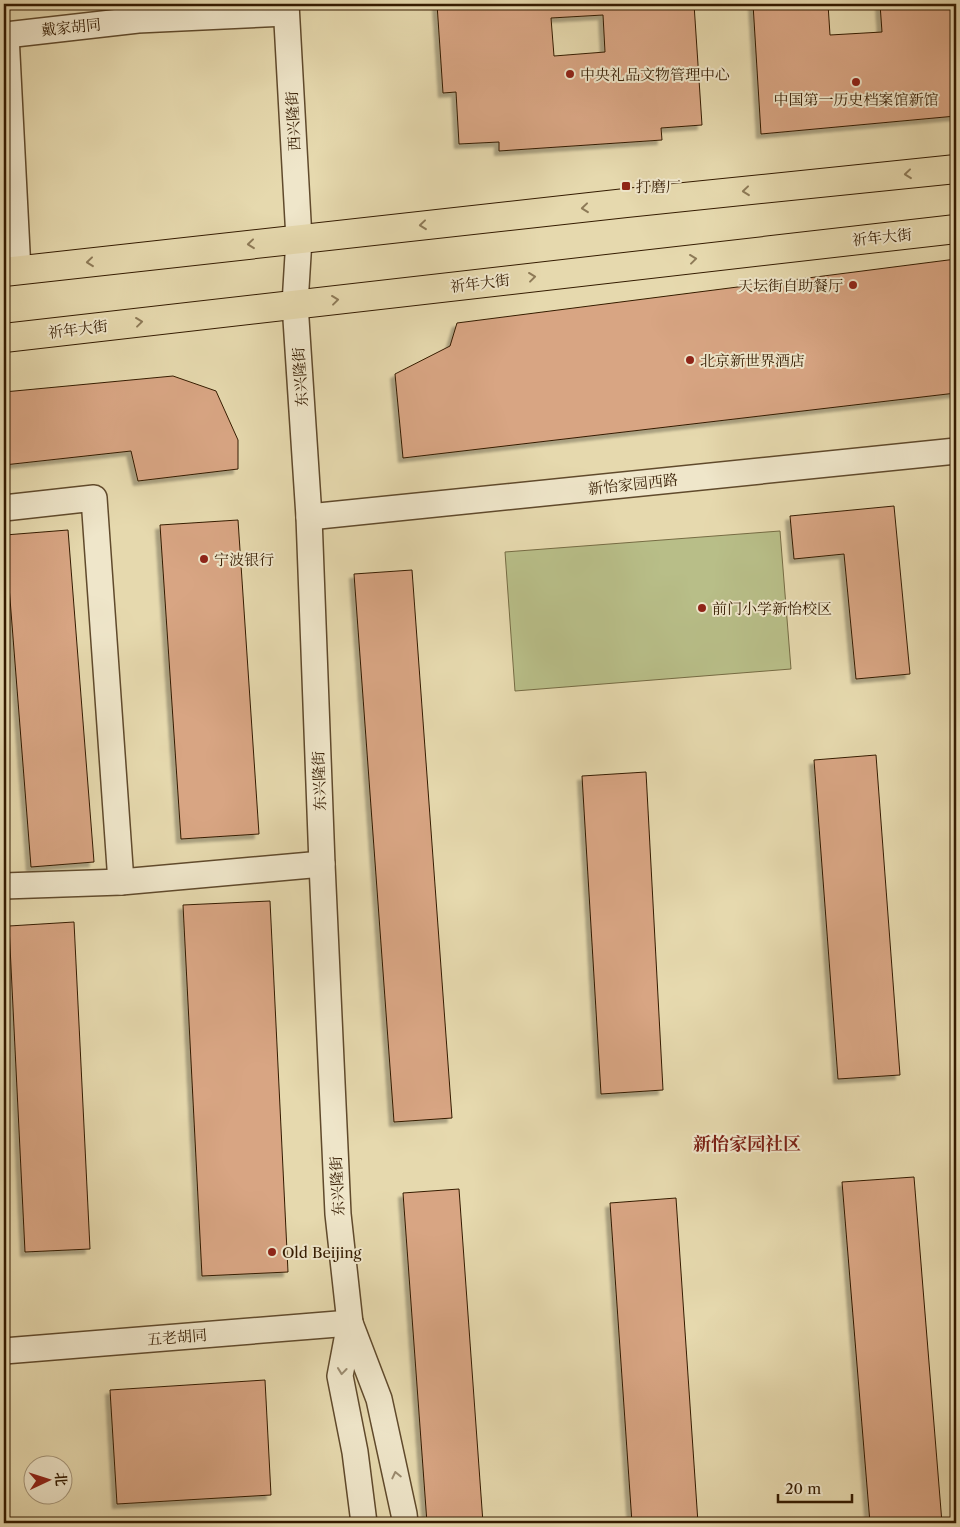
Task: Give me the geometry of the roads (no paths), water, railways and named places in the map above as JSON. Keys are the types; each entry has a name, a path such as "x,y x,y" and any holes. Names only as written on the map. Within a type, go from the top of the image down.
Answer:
{"main road":[{"path":"11,271 956,169"},
{"name":"祈年大街","path":"4,338 956,229"}],"street":[{"name":"戴家胡同","path":"5,36 131,12 286,8"},
{"name":"西兴隆街","path":"286,8 300,239"},
{"path":"5,36 11,271"},
{"name":"东兴隆街","path":"300,239 295,304 310,516 322,864 338,1214 350,1323 378,1399 405,1523"},
{"name":"新怡家园西路","path":"310,516 956,451"},
{"path":"4,508 94,498 121,882"},
{"path":"4,886 121,882 322,864"},
{"name":"东兴隆街","path":"350,1323 340,1376 355,1452 364,1523"},
{"name":"五老胡同","path":"4,1351 350,1323"}],"place":[{"name":"中央礼品文物管理中心","path":"570,74"},
{"name":"中国第一历史档案馆新馆","path":"856,82"},
{"name":"打磨厂","path":"626,186"},
{"name":"天坛街自助餐厅","path":"853,285"},
{"name":"北京新世界酒店","path":"690,360"},
{"name":"宁波银行","path":"204,559"},
{"name":"前门小学新怡校区","path":"702,608"},
{"name":"Old Beijing","path":"272,1252"}],"district":[{"name":"新怡家园社区","path":"747,1144"}]}
